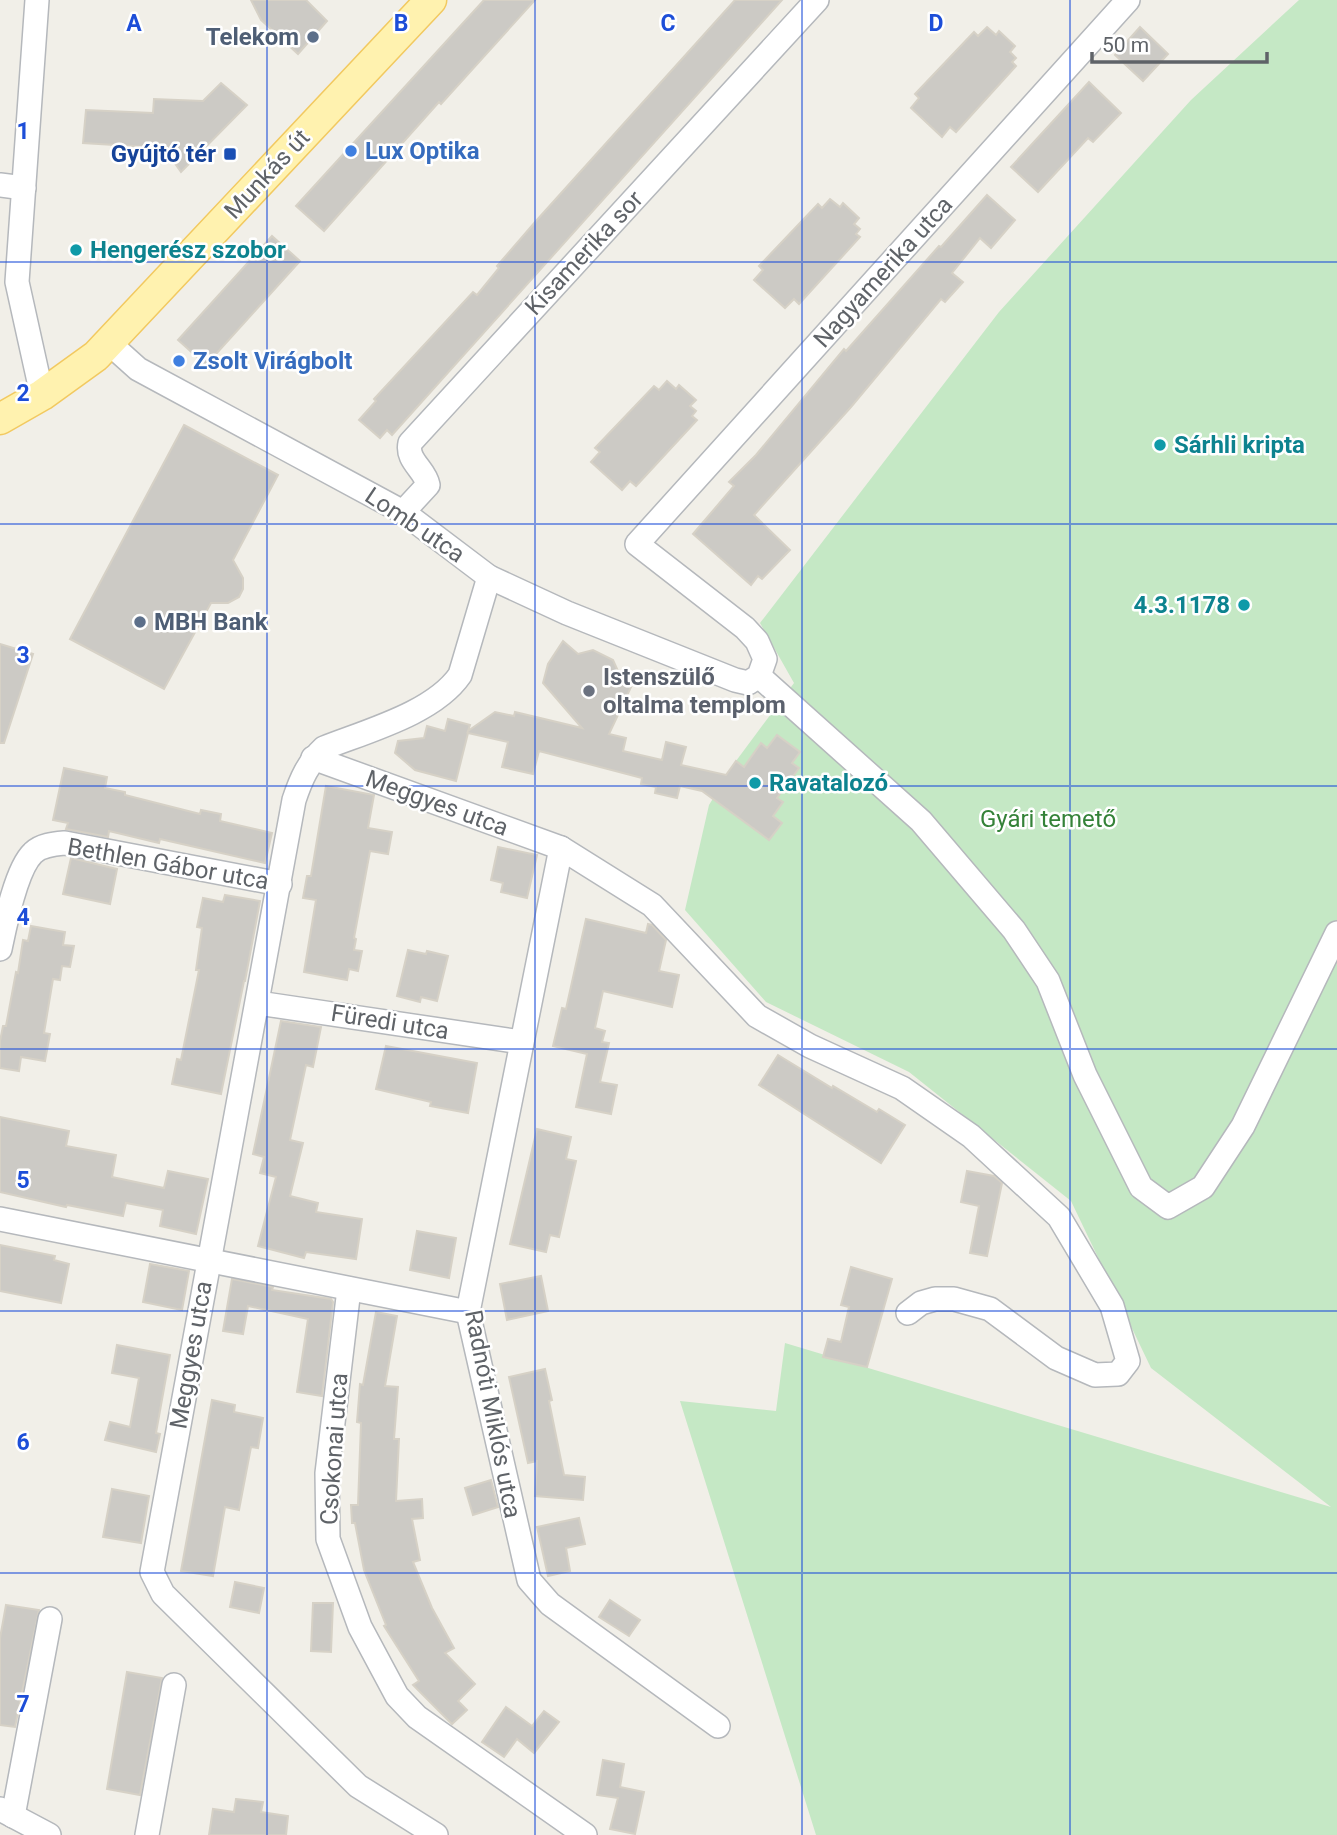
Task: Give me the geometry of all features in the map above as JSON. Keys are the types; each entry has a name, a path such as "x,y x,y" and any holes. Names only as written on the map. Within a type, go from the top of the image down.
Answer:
{"main road":[{"name":"Munkás út","path":"0,419 42,395 96,356 431,0"}],"street":[{"path":"37,0 17,282 42,395"},
{"name":"Kisamerika sor","path":"403,512 428,485 426,478 410,457 410,443 817,0"},
{"name":"Nagyamerika utca","path":"760,676 765,659 757,640 746,628 637,544 1128,0"},
{"path":"0,185 24,188"},
{"name":"Lomb utca","path":"109,343 138,369 403,512 489,576 567,613 735,680 748,683 760,676"},
{"name":"Meggyes utca","path":"436,1835 358,1786 163,1594 152,1572 294,800 301,777 313,758 324,748 429,705 453,686 460,675 489,576"},
{"path":"760,676 921,821 1014,930 1048,981 1085,1075 1141,1187 1168,1207 1203,1187 1243,1126 1337,933"},
{"name":"Meggyes utca","path":"313,758 561,848 652,905 757,1016 810,1046 902,1088 971,1136 1059,1217 1112,1306 1128,1361 1118,1374 1095,1375 1056,1358 990,1309 954,1299 935,1299 922,1303 908,1313"},
{"name":"Bethlen Gábor utca","path":"0,948 8,912 26,862 35,851 48,845 65,843 280,884"},
{"name":"Radnóti Miklós utca","path":"561,848 468,1312 529,1580 550,1604 718,1726"},
{"name":"Füredi utca","path":"258,1003 521,1042"},
{"path":"0,1219 468,1312"},
{"name":"Csokonai utca","path":"349,1289 326,1505 328,1539 360,1627 397,1696 417,1717 585,1835"},
{"path":"49,1835 7,1812 50,1619"},
{"path":"147,1835 174,1685"}],"green space":[{"name":"Gyári temető","path":"1299,0 1337,0 1337,1835 816,1835 680,1401 776,1411 785,1343 1331,1507 1151,1368 1071,1201 909,1072 766,1002 685,910 709,805 736,761 794,683 760,623 999,312 1191,100"}],"building":[{"path":"251,0 306,0 327,21 298,54 261,20"},
{"path":"484,0 535,0 324,231 296,206"},
{"path":"735,0 782,0 392,435 387,430 380,438 359,420 376,401 374,399 473,292 477,295 499,268 497,266 536,221"},
{"path":"987,27 996,35 999,31 1015,46 1010,52 1016,58 1012,62 1016,66 956,132 950,127 942,137 911,108 919,98 915,94 974,32 978,36"},
{"path":"1140,27 1168,54 1143,81 1115,55"},
{"path":"1089,82 1121,113 1093,142 1088,138 1038,192 1011,167"},
{"path":"221,83 247,105 181,172 164,148 83,143 86,110 153,113 154,99 203,101"},
{"path":"987,195 1015,220 991,248 980,238 952,273 963,282 945,302 941,299 851,407 754,515 790,550 762,579 758,576 751,585 693,534 734,486 729,482 756,455 844,349 846,351"},
{"path":"830,199 840,207 843,203 859,218 854,224 860,229 856,234 860,237 799,304 794,299 785,308 754,280 763,270 759,266 818,204 822,208"},
{"path":"272,236 300,261 206,365 178,340"},
{"path":"667,381 676,389 679,385 696,400 690,406 696,411 692,416 697,420 636,486 630,481 622,490 591,462 600,452 595,448 654,386 659,390"},
{"path":"184,425 278,475 233,560 243,578 243,589 239,597 228,603 211,603 164,689 70,639"},
{"path":"563,641 578,654 593,650 613,660 622,680 632,685 609,734 626,738 623,751 662,760 666,742 686,747 681,765 726,775 736,761 744,767 761,743 767,748 777,735 800,752 792,763 799,768 777,798 783,802 773,816 782,823 769,840 702,791 680,786 677,798 655,793 656,787 641,784 642,778 539,751 533,774 502,767 508,742 468,733 456,781 415,770 395,753 398,741 424,738 427,726 445,731 448,719 470,725 468,731 495,712 514,716 515,712 582,728 543,683 548,664"},
{"path":"0,644 33,654 4,743 0,743"},
{"path":"64,768 107,777 105,788 125,792 125,795 200,814 201,810 221,814 220,821 272,833 265,863 160,839 159,843 109,831 108,837 66,829 68,823 53,820"},
{"path":"326,786 374,795 368,828 392,832 388,854 370,851 354,938 354,950 362,951 358,971 349,969 347,980 304,972 316,900 303,898 307,876 311,876"},
{"path":"498,847 537,855 527,898 501,892 503,883 491,880"},
{"path":"71,858 117,869 110,904 63,894"},
{"path":"225,895 260,901 221,1094 172,1084 177,1059 181,1060 199,970 196,970 202,928 197,927 203,898 223,902"},
{"path":"586,919 646,933 648,924 652,925 666,940 659,971 679,975 672,1007 603,991 595,1028 605,1031 602,1042 609,1043 600,1082 617,1085 611,1114 576,1107 587,1054 553,1046 562,1008 566,1009"},
{"path":"31,926 65,932 63,945 74,946 70,967 62,966 60,980 53,979 44,1033 50,1034 45,1061 21,1057 19,1071 0,1068 0,1041 3,1026 6,1026 23,940 28,941"},
{"path":"408,950 448,956 437,1001 421,997 420,1002 397,996"},
{"path":"281,1021 321,1027 313,1067 306,1065 290,1140 303,1143 290,1196 318,1203 316,1212 362,1219 356,1259 306,1252 304,1258 258,1246 276,1177 260,1173 264,1157 253,1154"},
{"path":"386,1046 477,1063 468,1113 430,1106 431,1102 376,1089"},
{"path":"778,1055 832,1088 833,1086 877,1112 879,1109 905,1125 881,1163 759,1085"},
{"path":"0,1117 69,1131 66,1146 116,1155 112,1177 164,1188 168,1171 208,1179 196,1234 160,1226 163,1210 126,1203 123,1216 0,1192"},
{"path":"537,1129 571,1137 566,1159 576,1161 559,1237 550,1235 546,1252 510,1244"},
{"path":"967,1171 994,1176 1002,1183 987,1256 970,1253 979,1206 961,1202"},
{"path":"417,1231 456,1238 449,1278 410,1270"},
{"path":"0,1245 55,1256 54,1260 69,1264 61,1303 0,1291"},
{"path":"150,1264 189,1271 182,1310 143,1302"},
{"path":"851,1267 892,1279 867,1367 823,1357 828,1339 841,1342 849,1307 841,1305"},
{"path":"541,1276 548,1311 507,1320 500,1284"},
{"path":"232,1279 273,1287 272,1290 331,1299 333,1302 322,1396 297,1392 308,1319 248,1306 243,1334 223,1331"},
{"path":"376,1312 397,1316 385,1386 398,1387 394,1439 399,1439 396,1501 422,1499 423,1518 412,1519 420,1560 413,1562 432,1608 454,1648 445,1653 475,1684 458,1701 467,1710 452,1724 413,1685 419,1681 384,1626 386,1625 364,1570 355,1523 352,1523 351,1505 358,1505 361,1423 357,1422 360,1384 363,1385"},
{"path":"117,1345 170,1355 156,1433 160,1434 156,1452 105,1440 110,1422 130,1427 139,1378 112,1373"},
{"path":"545,1369 564,1475 585,1477 583,1500 535,1496 537,1461 528,1463 509,1377"},
{"path":"212,1400 235,1405 234,1412 263,1418 258,1448 251,1447 239,1510 225,1507 213,1576 181,1571"},
{"path":"491,1480 498,1507 473,1515 465,1488"},
{"path":"112,1489 149,1496 141,1543 103,1537"},
{"path":"579,1518 585,1544 566,1548 570,1571 548,1576 537,1527"},
{"path":"235,1582 264,1588 259,1613 230,1607"},
{"path":"610,1600 640,1620 629,1636 599,1617"},
{"path":"313,1603 333,1603 331,1652 311,1651"},
{"path":"6,1605 39,1610 15,1727 0,1725 0,1638"},
{"path":"127,1672 162,1678 140,1795 107,1789"},
{"path":"506,1707 532,1726 544,1711 559,1722 534,1753 517,1739 504,1757 482,1742"},
{"path":"603,1760 624,1764 620,1787 644,1792 635,1834 610,1829 618,1798 597,1795"},
{"path":"236,1799 263,1802 261,1812 288,1816 286,1835 209,1835 213,1809 234,1812"}],"place":[{"name":"Telekom","path":"313,37"},
{"name":"Lux Optika","path":"351,151"},
{"name":"Gyújtó tér","path":"230,154"},
{"name":"Hengerész szobor","path":"76,250"},
{"name":"Zsolt Virágbolt","path":"179,361"},
{"name":"Sárhli kripta","path":"1160,445"},
{"name":"4.3.1178","path":"1244,605"},
{"name":"MBH Bank","path":"140,622"},
{"name":"Istenszülő oltalma templom","path":"589,691"},
{"name":"Ravatalozó","path":"755,783"}]}
